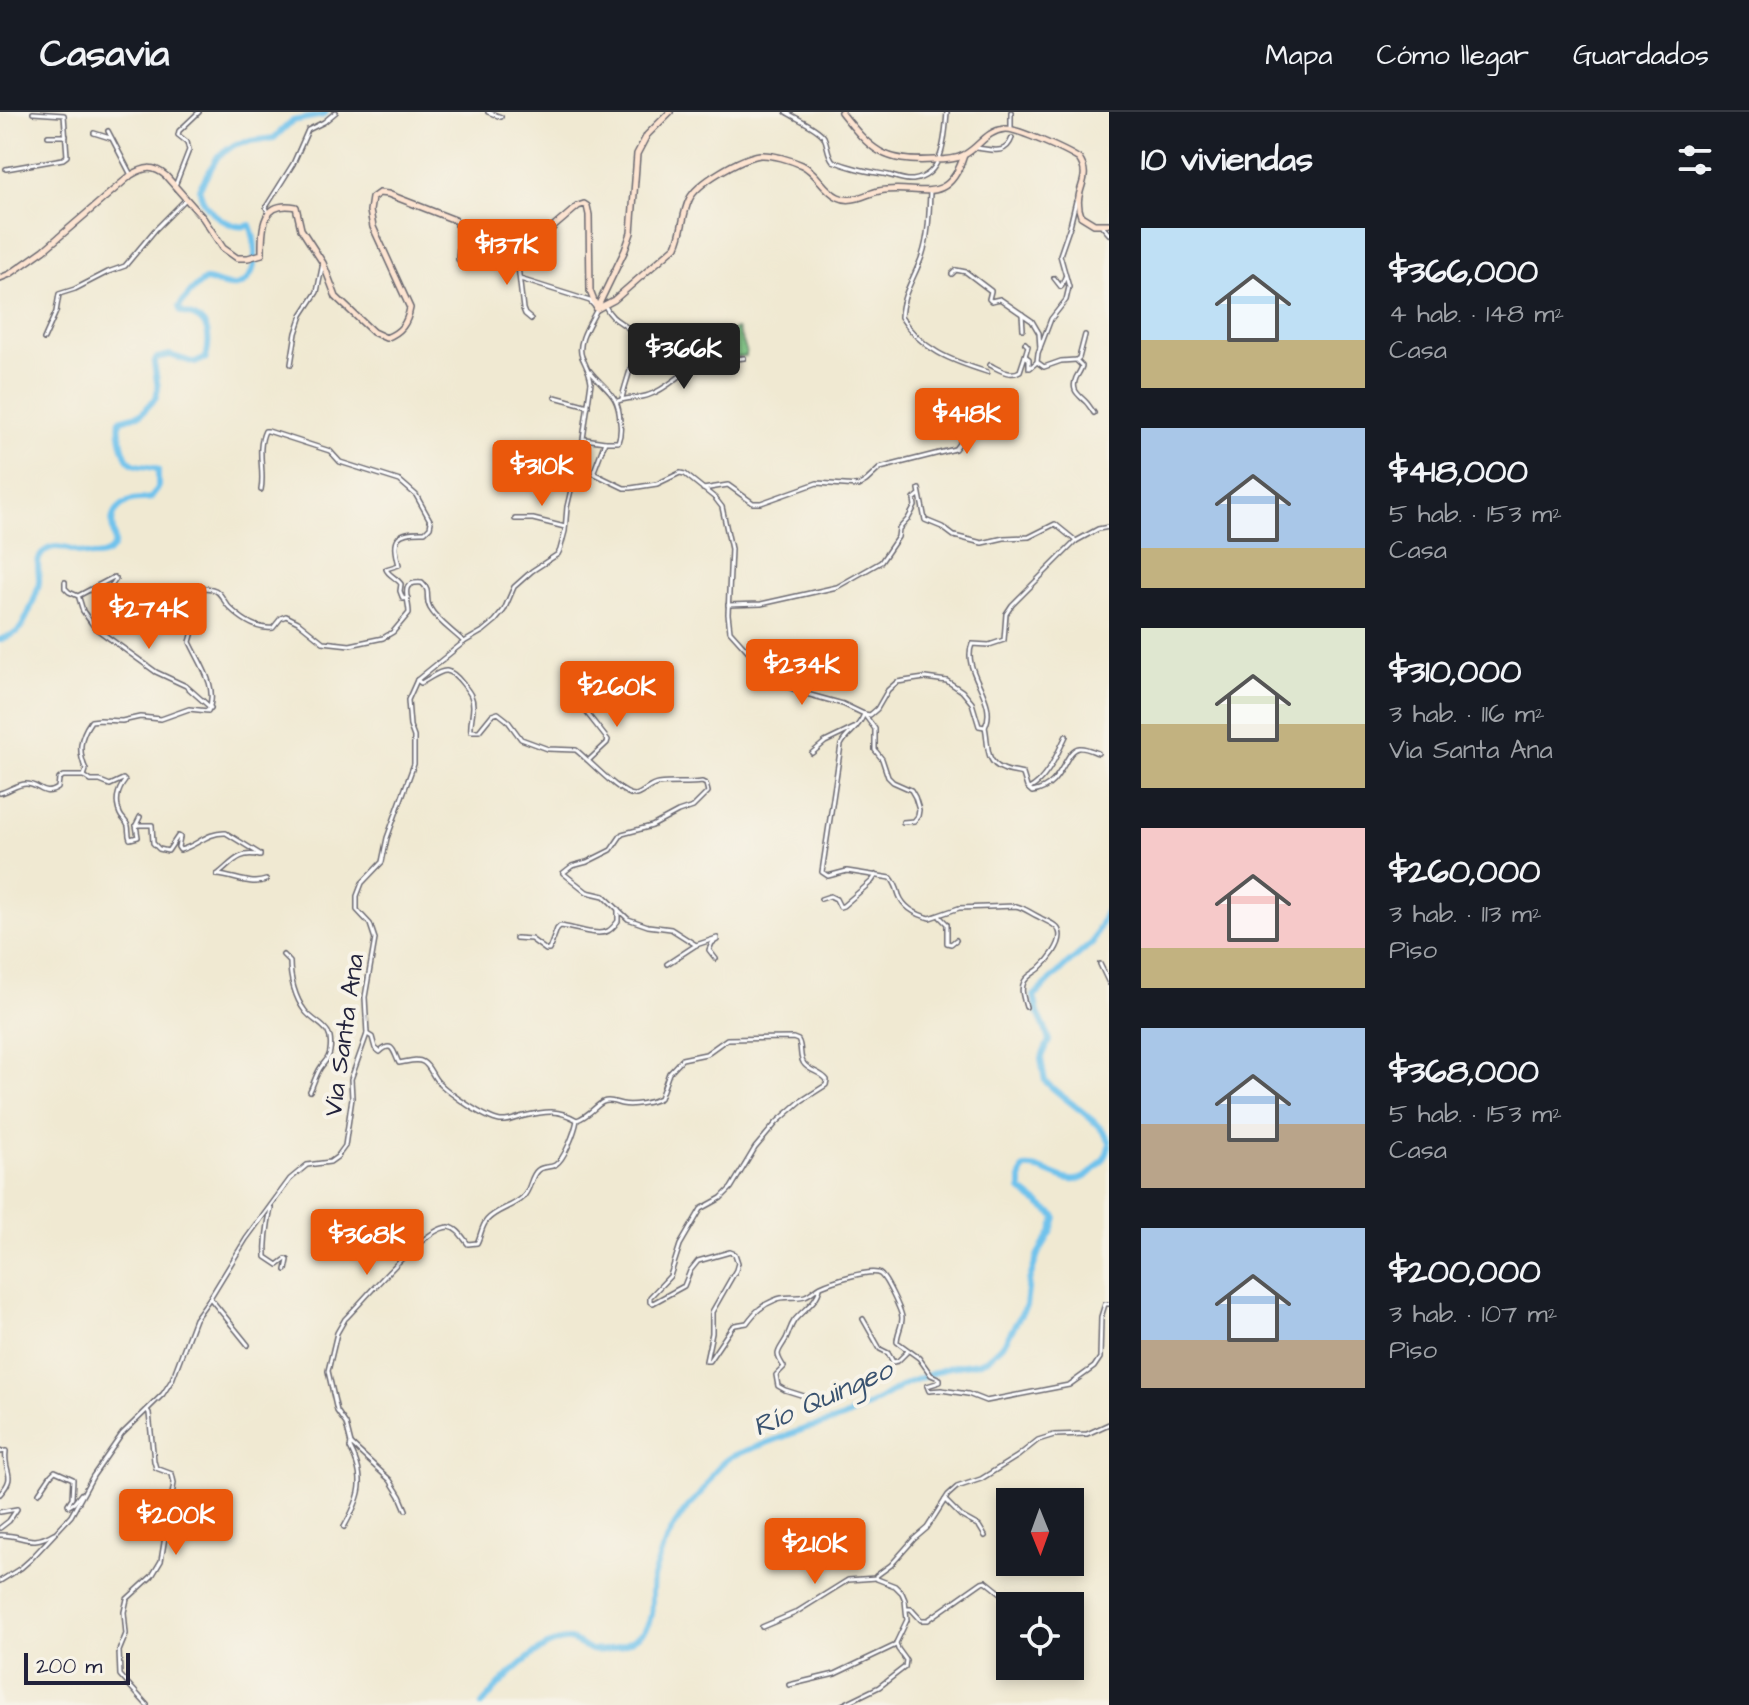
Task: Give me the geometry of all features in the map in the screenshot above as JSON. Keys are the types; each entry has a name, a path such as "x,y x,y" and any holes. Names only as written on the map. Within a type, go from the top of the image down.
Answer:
{"street":[{"path":"175,186 189,150 187,142 178,135 179,131 199,112"},
{"path":"0,278 44,250 131,175 148,167 166,176 223,248 237,258 262,254 263,223 268,212 266,207 293,164 308,130 336,112"},
{"path":"488,112 501,117"},
{"path":"417,680 500,617 519,581 558,554 588,406 591,377 581,351 583,338 631,233 637,154 647,135 670,112"},
{"path":"786,112 820,132 829,158 851,168 909,180 929,172 938,160 947,112"},
{"path":"841,112 866,141 886,156 898,160 938,160 964,155 992,132 1011,129 1079,159 1085,173 1060,255 1069,287 1066,300 1051,319 1036,357 1037,362 1044,367 1076,360 1085,335"},
{"path":"1011,112 1011,129"},
{"path":"6,169 67,156 64,115 33,113"},
{"path":"108,131 131,175"},
{"path":"94,133 114,140"},
{"path":"48,136 66,136"},
{"path":"973,147 1003,150 1012,138"},
{"path":"597,309 605,306 676,246 681,237 689,199 698,188 722,171 748,159 761,155 805,167 831,192 844,199 883,190 930,192 952,179 964,155"},
{"path":"930,192 925,244 906,291 901,317 913,333 936,353 987,372"},
{"path":"268,212 286,205 296,207 301,229 323,263 336,297 373,332 386,338 397,334 407,321 410,308 373,227 370,211 372,198 379,193 455,220 460,231 459,259 466,263 522,254 581,204 587,206 589,215 590,291 597,309"},
{"path":"1077,198 1081,216 1089,222 1106,225 1109,234"},
{"path":"44,339 56,312 59,294 125,266 186,199"},
{"path":"531,319 523,309 518,262 532,251 532,247"},
{"path":"291,364 300,320 317,292 323,263"},
{"path":"952,274 956,270 966,272 991,291 991,301 1000,299 1022,314 1036,327 1040,348"},
{"path":"1054,278 1061,287 1066,274"},
{"path":"520,279 590,301 597,309"},
{"path":"605,306 635,338 635,350 622,399"},
{"path":"1022,314 1023,329"},
{"path":"990,365 1008,373 1018,373 1028,346 1025,343"},
{"path":"1025,356 1029,359 1029,368 1037,362"},
{"path":"617,401 652,394 699,366 744,358"},
{"path":"1076,360 1082,366 1075,380 1076,394 1089,404 1094,413"},
{"path":"583,439 614,443 619,439 617,401 588,368"},
{"path":"555,397 588,406"},
{"path":"261,490 260,441 265,431 330,451 340,462 400,481 416,495 431,522 425,532 400,535 396,540 395,552 399,565 386,569 401,584 403,599 408,598"},
{"path":"703,489 728,485 753,503 761,503 817,483 858,486 880,468 955,449 966,431"},
{"path":"605,442 594,471 613,484 624,488 657,484 680,473 719,503 725,518 732,559 728,605 730,631 765,670 786,686 870,715 897,682 925,678 947,681 972,703 979,726 985,727"},
{"path":"552,489 554,472"},
{"path":"919,489 925,520 963,539 982,543 1029,537 1055,524 1076,541"},
{"path":"728,605 761,604 837,587 881,562 898,537 899,529 908,519 915,506 914,499 919,495"},
{"path":"515,519 533,519 565,527"},
{"path":"1098,753 1076,748 1060,775 1045,789 1032,792 1023,774 1003,770 992,762 985,727 988,708 974,674 970,649 972,644 989,645 1004,640 1009,609 1076,541 1098,529 1109,527"},
{"path":"78,596 114,577 116,579 101,599 101,604 108,614 119,617"},
{"path":"65,582 65,588 78,596 83,611 95,628 156,672 186,686 211,708"},
{"path":"211,708 211,682 190,642 193,624 174,603 175,595 209,588 259,628 273,628 286,616 323,642 350,645 383,638 393,632 409,613 406,590 410,584 422,583 428,590 427,603 431,610 464,642"},
{"path":"136,617 127,608 129,599 126,598 117,610 128,626 177,631"},
{"path":"417,680 423,682 440,672 454,672 472,696 471,731 479,731 492,715 498,713 521,739 548,749 576,750 618,788 630,794 635,795 658,784 702,782 708,792 693,807 652,826 622,834 611,850 564,871 564,875 587,892 604,896 628,919 671,929 696,945"},
{"name":"Via Santa Ana","path":"272,1203 298,1171 307,1165 330,1162 345,1146 352,1098 351,1079 367,1034 365,997 375,939 370,924 357,910 357,896 362,883 382,862 387,838 414,764 414,737 407,704 417,680"},
{"path":"574,706 586,712 608,740 589,760"},
{"path":"84,776 86,770 80,757 81,737 91,721 122,721 140,717 161,719 185,709 208,711 211,708"},
{"path":"864,714 858,728 844,738 841,745 821,868 824,874 828,876 847,871 891,878 902,902 925,917 959,908 1016,906 1057,928 1060,941 1056,948 1042,967 1027,977 1023,984 1026,1007"},
{"path":"864,714 875,729 875,750 882,759 888,777 911,790 915,797 918,816 914,821 903,822"},
{"path":"812,753 825,742 858,728"},
{"path":"1029,789 1034,788 1048,770 1066,736"},
{"path":"0,793 26,784 46,792 54,791 58,788 60,777 84,776 91,781 110,785 121,779 125,780 117,794 120,814 127,823 130,839 138,837 136,825 140,817"},
{"path":"136,825 152,825 153,843 159,849 168,851 178,836 180,850 212,834 226,833 260,856 252,854 232,860 217,875 257,883 266,880"},
{"path":"821,899 830,896 836,899 840,907 847,904 876,875"},
{"path":"516,938 531,939 549,950 560,926 584,931 609,931 618,921 618,909"},
{"path":"936,916 942,917 947,924 947,943 956,940"},
{"path":"667,964 696,945 717,938 709,950 716,959"},
{"path":"283,955 290,962 290,976 305,1011 325,1026 329,1034 330,1056 321,1066 310,1091"},
{"path":"1100,964 1109,983"},
{"path":"367,1034 380,1052 391,1047 399,1063 416,1060 426,1064 438,1082 489,1117 509,1121 557,1111 577,1120"},
{"path":"344,1527 358,1502 359,1465 350,1448 346,1424 337,1411 328,1371 342,1322 401,1258 445,1228 451,1227 457,1231 468,1244 477,1243 488,1218 524,1197 536,1171 559,1161 570,1142 577,1120 593,1112 603,1102 631,1104 660,1098 669,1073 682,1059 706,1054 727,1039 798,1040 804,1065 824,1075 827,1080 826,1085 777,1122 755,1148 731,1188 721,1198 701,1209 680,1245 670,1276 650,1299 653,1303 684,1286 698,1261 730,1252 735,1254 738,1263 736,1270 712,1312 712,1333 705,1360 732,1327 747,1323 756,1310 778,1298 801,1297 820,1287 874,1273 880,1274 902,1314 897,1342 919,1358 931,1375 940,1378 940,1382 928,1385 929,1391 968,1394 986,1401 1069,1385 1094,1367 1100,1358 1101,1317 1105,1304 1109,1304"},
{"path":"272,1203 266,1257 278,1265 288,1260 286,1270"},
{"path":"0,1581 21,1568 71,1516 99,1466 122,1434 163,1394 172,1380 195,1319 272,1203"},
{"path":"804,1396 778,1386 776,1375 784,1367 777,1352 795,1320 817,1297 820,1287"},
{"path":"210,1298 248,1345"},
{"path":"863,1319 880,1349 888,1353 893,1362 908,1351"},
{"path":"147,1410 154,1461 159,1470 172,1474 173,1492 161,1561 152,1576 127,1599 124,1612 126,1634 118,1660 120,1675 147,1705"},
{"path":"876,1578 927,1528 952,1490 981,1479 1036,1441 1054,1435 1087,1434 1109,1424"},
{"path":"351,1444 395,1486 406,1510"},
{"path":"0,1452 6,1451 9,1477 8,1485 0,1494"},
{"path":"39,1493 55,1471 73,1479 69,1506 86,1488"},
{"path":"945,1500 961,1516 979,1526 985,1536"},
{"path":"0,1512 17,1509 0,1528"},
{"path":"0,1535 9,1534 30,1541 57,1531"},
{"path":"762,1627 795,1613 848,1580 876,1578 900,1590 905,1600 907,1620 896,1645 906,1660 904,1668 879,1687 842,1705"},
{"path":"907,1609 911,1609 921,1620 928,1620 982,1582 986,1581 1000,1592"},
{"path":"789,1685 835,1674 896,1645"}],"green space":[{"path":"737,329 746,356 721,360 712,335"}],"waterway":[{"path":"0,640 17,632 27,617 38,587 38,563 43,553 58,547 91,556 107,553 113,548 112,523 118,509 129,501 151,498 158,488 158,470 135,465 126,456 120,420 141,414 156,398 158,388 154,363 157,358 170,355 195,363 206,358 208,333 198,319 181,312 179,307 184,300 205,280 232,286 244,283 255,260 250,225 238,226 224,221 208,207 199,189 218,156 243,142 274,138 292,121 326,112"},
{"name":"Río Quingeo","path":"1109,905 1093,942 1034,996 1049,1041 1041,1059 1045,1081 1089,1117 1109,1141"},
{"name":"Río Quingeo","path":"482,1705 509,1675 546,1646 569,1640 591,1650 612,1649 643,1632 650,1620 653,1578 667,1541 682,1515 726,1460 807,1428 843,1418 907,1383 950,1367 988,1359 1005,1342 1026,1306 1029,1281 1038,1254 1052,1231 1056,1217 1021,1190 1024,1168 1078,1180 1098,1165 1106,1156 1109,1146"}]}
